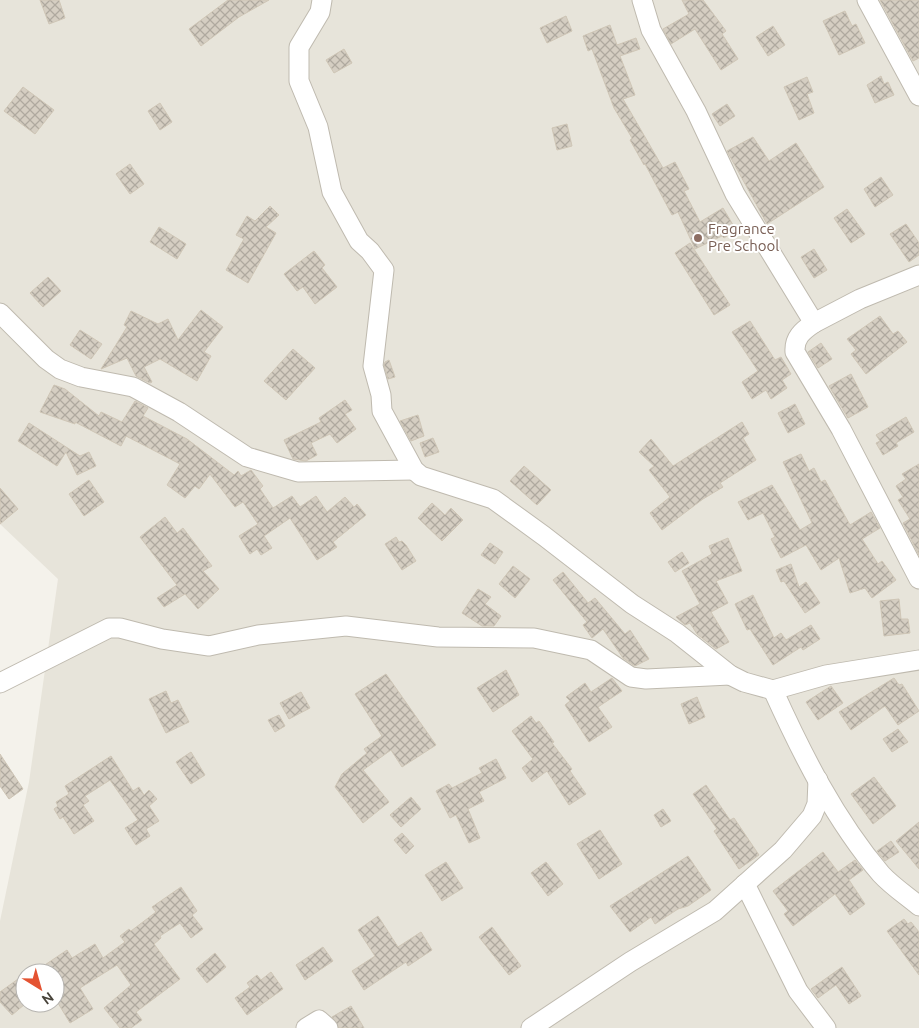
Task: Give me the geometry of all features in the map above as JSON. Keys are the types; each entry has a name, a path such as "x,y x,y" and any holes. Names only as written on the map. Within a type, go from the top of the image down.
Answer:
{"street":[{"path":"322,0 320,12 299,47 299,80 318,127 332,192 359,241 370,250 384,270 373,366 381,395 382,411 414,470 421,476 493,499 632,604 677,633 730,675 744,682 773,690 859,668 919,660"},
{"path":"642,0 651,30 696,111 735,194 814,323"},
{"path":"867,0 919,96"},
{"path":"919,275 860,299 814,323 799,335 795,344 795,352 841,429 919,579"},
{"path":"0,313 46,359 60,369 81,377 133,387 178,412 246,458 298,472 414,470"},
{"path":"0,683 109,628 120,628 188,644 209,646 258,635 346,626 438,637 534,638 591,650 631,677 646,679 730,675"},
{"path":"773,690 802,753 848,830 882,875 919,906"},
{"path":"531,1028 630,962 715,911 783,850 812,816 817,804 818,780"},
{"path":"745,884 798,991 826,1028"},
{"path":"306,1028 319,1020 328,1028"}],"shaded area":[{"path":"0,0 919,0 919,1028 0,1028 0,921 29,782 58,579 0,524"}],"building":[{"path":"40,0 59,0 65,18 49,24"},
{"path":"228,0 269,0 239,17 201,46 189,29"},
{"path":"682,0 703,0 726,31 722,34 738,59 721,70 695,29 671,44 663,29 689,14"},
{"path":"880,0 919,0 919,58 913,61"},
{"path":"845,11 852,26 856,24 865,43 839,55 823,21"},
{"path":"566,16 572,31 547,43 540,28"},
{"path":"610,25 617,45 636,38 640,49 620,56 635,95 623,99 663,168 675,162 689,189 684,191 700,222 723,208 736,230 724,238 722,236 695,249 678,212 672,215 630,140 632,138 614,108 592,49 588,51 583,36"},
{"path":"773,26 785,45 768,56 756,37"},
{"path":"344,49 352,63 334,73 326,60"},
{"path":"881,76 884,84 888,82 894,95 875,103 867,85"},
{"path":"807,77 813,92 807,94 814,113 799,120 784,87"},
{"path":"23,87 54,110 35,134 4,111"},
{"path":"160,103 172,122 160,130 148,111"},
{"path":"727,104 735,116 720,126 712,114"},
{"path":"567,124 572,146 557,150 552,128"},
{"path":"753,137 769,161 796,143 824,187 767,224 727,151"},
{"path":"130,164 144,184 130,194 116,174"},
{"path":"881,177 893,195 875,207 864,189"},
{"path":"270,206 279,215 266,227 276,233 248,283 226,270 244,239 236,235 247,216 255,221"},
{"path":"847,209 865,234 851,243 834,218"},
{"path":"906,224 919,243 919,255 909,262 890,234"},
{"path":"159,227 186,244 177,259 150,242"},
{"path":"690,243 730,305 714,315 675,253"},
{"path":"814,249 827,270 814,278 801,257"},
{"path":"314,251 325,265 322,268 337,287 315,304 303,287 297,291 284,274"},
{"path":"48,277 61,291 43,307 30,293"},
{"path":"201,310 223,327 204,352 211,356 197,381 160,359 144,367 152,382 150,383 136,376 127,358 101,369 127,327 124,325 131,311 158,324 168,319 178,340"},
{"path":"880,316 893,334 898,331 907,342 866,374 851,354 856,350 847,339"},
{"path":"750,321 775,360 781,357 791,374 782,380 787,388 771,399 766,390 752,399 742,382 758,371 732,332"},
{"path":"80,330 102,344 91,359 70,345"},
{"path":"821,343 832,359 818,368 808,352"},
{"path":"293,349 315,368 286,400 264,381"},
{"path":"389,360 395,377 388,379 384,365"},
{"path":"851,374 868,407 848,418 829,386"},
{"path":"54,385 65,389 99,416 101,412 122,422 135,401 148,408 143,416 187,439 234,475 238,471 241,476 251,470 263,486 260,489 273,508 292,496 300,507 316,496 327,512 345,497 354,507 357,504 366,515 333,542 337,547 317,560 290,518 264,536 272,548 261,555 257,549 250,554 239,536 258,524 243,502 235,507 210,474 199,489 195,486 185,498 167,485 180,464 126,436 121,446 75,422 75,424 40,412"},
{"path":"345,400 352,410 345,414 356,429 337,443 330,434 311,443 317,455 306,461 293,459 284,440 321,422 319,418"},
{"path":"795,404 805,424 788,433 778,413"},
{"path":"418,415 424,436 411,441 400,421"},
{"path":"906,417 914,432 896,443 898,446 883,455 876,443 880,441 876,435"},
{"path":"742,422 749,434 743,438 756,460 720,483 723,487 703,499 662,530 650,513 670,497 649,470 654,466 639,452 651,439 673,466"},
{"path":"29,423 80,456 89,452 96,466 77,475 66,452 57,466 18,441"},
{"path":"433,438 439,452 425,457 420,443"},
{"path":"801,454 809,471 814,468 821,482 825,480 850,525 871,512 880,528 862,539 878,564 882,561 896,580 872,598 865,588 850,593 839,558 821,570 806,545 781,558 771,539 775,537 763,513 748,520 738,502 772,485 800,530 812,523 783,462"},
{"path":"919,464 919,555 903,523 910,519 898,500 903,497 896,486 906,479 902,474"},
{"path":"524,466 551,490 537,505 510,481"},
{"path":"89,480 104,502 84,516 69,494"},
{"path":"0,488 18,509 0,524"},
{"path":"432,503 445,515 451,508 463,520 442,541 418,518"},
{"path":"165,517 177,533 183,528 212,566 203,571 219,589 198,609 185,594 164,607 157,598 177,585 140,537"},
{"path":"396,537 399,542 402,541 406,545 416,561 402,570 385,544"},
{"path":"728,538 742,571 716,581 728,603 711,612 729,642 716,649 697,634 690,623 685,625 676,617 700,604 682,571 712,554 709,546"},
{"path":"490,543 503,552 495,564 481,555"},
{"path":"682,552 689,563 675,572 668,562"},
{"path":"791,564 799,587 806,582 820,603 805,613 784,581 781,582 776,570"},
{"path":"513,566 530,579 515,598 499,584"},
{"path":"563,572 588,603 595,598 625,634 630,630 649,659 635,666 623,658 603,629 592,638 583,625 587,622 553,580"},
{"path":"478,589 491,597 485,604 501,616 494,626 482,626 462,613"},
{"path":"753,595 774,638 781,633 786,640 811,625 820,639 803,650 801,647 773,665 750,629 747,630 735,604"},
{"path":"899,599 901,619 908,619 910,633 884,636 880,601"},
{"path":"506,670 519,695 493,712 477,688"},
{"path":"386,674 436,745 402,767 391,750 363,770 389,802 363,823 335,787 342,774 367,753 364,749 382,736 355,694"},
{"path":"612,678 622,691 598,707 612,727 589,742 565,705 570,701 566,697 585,683 591,692"},
{"path":"894,678 899,685 902,684 919,711 898,725 885,706 851,730 839,712"},
{"path":"831,686 843,703 818,720 806,702"},
{"path":"166,691 171,703 178,700 189,722 166,733 149,699"},
{"path":"301,692 310,708 289,719 280,703"},
{"path":"697,697 705,717 689,724 681,704"},
{"path":"279,715 285,726 275,732 268,720"},
{"path":"531,716 536,723 539,721 554,742 552,743 572,769 570,771 586,794 569,805 547,771 532,782 522,768 533,759 512,731"},
{"path":"898,729 908,742 892,752 883,739"},
{"path":"191,752 205,775 191,784 176,762"},
{"path":"0,754 23,789 9,799 0,786"},
{"path":"111,756 133,791 139,787 144,795 149,790 157,799 149,806 159,821 146,829 150,836 136,845 125,828 138,820 110,780 85,796 89,801 83,805 94,821 74,834 63,817 60,819 54,809 58,806 56,802 69,794 65,786"},
{"path":"496,759 506,778 479,792 484,801 468,809 480,838 469,843 456,815 450,818 436,791 449,784 452,788 482,773 479,768"},
{"path":"874,777 896,806 873,824 851,794"},
{"path":"706,785 730,820 734,818 759,855 739,869 714,831 717,829 693,794"},
{"path":"411,797 421,809 401,827 390,815"},
{"path":"663,809 671,821 661,827 654,815"},
{"path":"919,822 919,869 896,841"},
{"path":"600,830 622,864 599,879 577,844"},
{"path":"402,833 414,846 406,854 394,840"},
{"path":"891,841 899,852 885,861 877,851"},
{"path":"823,852 838,872 855,860 863,870 849,880 865,904 850,915 835,894 793,926 784,914 788,911 773,891"},
{"path":"688,856 711,890 688,906 678,909 655,924 651,917 630,932 610,906"},
{"path":"446,862 463,888 442,901 425,875"},
{"path":"546,862 563,884 548,896 531,873"},
{"path":"181,887 197,911 192,915 203,929 191,938 180,923 160,936 161,938 154,944 180,979 136,1012 142,1020 131,1028 120,1028 104,1008 131,985 117,965 80,988 93,1009 70,1023 64,1013 65,963 48,963 67,950 72,958 95,944 103,958 125,942 120,936 129,929 131,931 156,912 152,907"},
{"path":"378,916 398,947 421,932 432,950 408,966 406,962 364,990 352,971 375,956 358,930"},
{"path":"904,919 908,924 911,922 919,932 919,975 887,931"},
{"path":"492,927 521,966 509,975 479,937"},
{"path":"323,947 333,961 305,980 296,965"},
{"path":"215,953 226,967 207,983 196,969"},
{"path":"842,967 861,996 849,1004 836,985 818,998 811,989"},
{"path":"271,972 283,989 247,1015 235,998 250,987 247,983 257,975 261,980"},
{"path":"15,981 15,1012 12,1015 0,1002 0,992"},
{"path":"351,1006 364,1028 339,1028 332,1017"}],"place":[{"name":"Fragrance Pre School","path":"698,238"}]}
